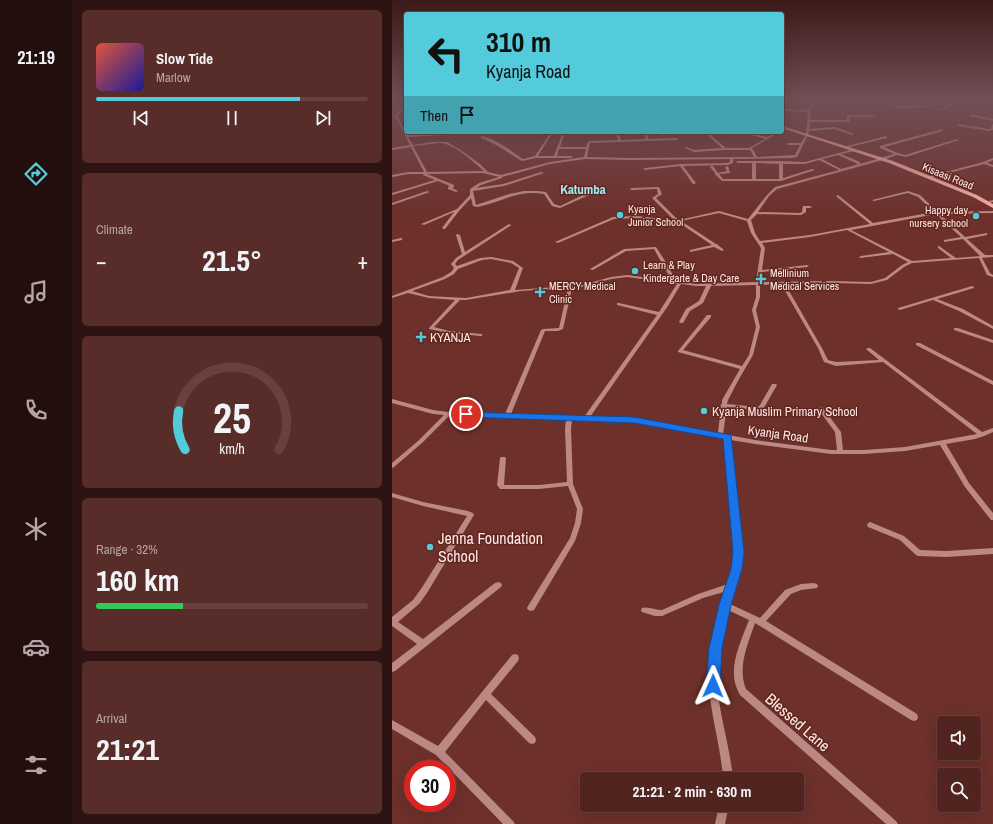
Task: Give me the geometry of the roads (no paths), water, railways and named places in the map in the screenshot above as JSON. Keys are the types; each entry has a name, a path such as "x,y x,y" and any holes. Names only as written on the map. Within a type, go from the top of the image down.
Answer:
{"main road":[{"name":"Kisaasi Road","path":"821,137 929,177 993,206"}],"street":[{"path":"407,137 424,173 453,186 449,188 456,191"},
{"path":"483,137 506,151 512,152 521,160 536,157 791,157 796,156 805,137"},
{"path":"536,157 549,137"},
{"path":"555,157 562,137"},
{"path":"709,137 723,146 724,149"},
{"path":"845,147 884,137"},
{"path":"915,137 881,147 905,156 958,140"},
{"path":"686,148 693,151 750,149 766,138"},
{"path":"585,158 589,143 591,142 677,139"},
{"path":"392,149 447,143 474,160 487,172"},
{"path":"788,144 802,144"},
{"path":"558,148 588,148"},
{"path":"750,149 757,158"},
{"path":"738,162 805,163 854,150"},
{"path":"838,154 859,163"},
{"path":"749,220 758,213 764,200 776,188 897,154"},
{"path":"471,190 480,184 501,176 550,163 585,158"},
{"path":"645,169 728,164 732,162 731,158"},
{"path":"819,159 840,169"},
{"path":"929,177 984,163 993,159"},
{"path":"781,162 781,180"},
{"path":"754,163 754,180"},
{"path":"796,163 820,174"},
{"path":"984,163 993,166"},
{"path":"681,166 694,183"},
{"path":"712,167 722,180 731,183 736,183 737,180 781,180 813,170"},
{"path":"716,174 729,172 727,167"},
{"path":"392,176 424,173 487,172 501,176"},
{"path":"471,190 517,182 542,173"},
{"path":"488,188 488,186 496,178"},
{"path":"392,194 438,180"},
{"path":"632,189 659,189 660,194 654,198 665,210 696,234 722,250"},
{"path":"471,190 474,198 474,205 477,206 521,192 540,192 547,195 557,208 586,195 600,192"},
{"path":"392,204 428,192"},
{"path":"874,200 910,192 920,197 982,257 988,274 993,276"},
{"path":"444,228 472,195"},
{"path":"838,196 872,224"},
{"path":"392,199 399,202"},
{"path":"987,202 993,201"},
{"path":"758,213 801,214 804,212 804,207 810,206"},
{"path":"423,224 458,210"},
{"path":"557,242 613,218 636,217 678,221 719,212 749,220"},
{"path":"759,242 792,239 937,213 993,212"},
{"path":"720,436 723,405 726,395 751,355 758,327 754,310 758,297 758,283 763,248 753,233 749,220"},
{"path":"456,268 454,264 464,254 509,225"},
{"path":"847,229 911,262"},
{"path":"945,241 986,234"},
{"path":"458,235 464,254"},
{"path":"392,240 401,239"},
{"path":"691,251 716,245"},
{"path":"939,246 955,259"},
{"path":"592,269 625,250 655,248 677,284"},
{"path":"861,257 892,253"},
{"path":"408,291 429,297 458,300 475,299 512,291 570,287 622,276 632,276 677,284 709,285 832,282 876,283 886,279 911,262 993,256"},
{"path":"392,297 448,276 456,268 485,258 512,262 519,266 521,270 512,291"},
{"path":"760,271 807,266"},
{"path":"782,283 826,361 836,364 882,361"},
{"path":"587,417 660,314 677,284"},
{"path":"681,322 688,310 701,302 709,285"},
{"path":"900,309 972,286"},
{"path":"507,416 543,330 561,329 570,287"},
{"path":"933,299 961,310 993,328"},
{"path":"458,300 431,328 449,332 480,335"},
{"path":"619,304 660,314"},
{"path":"709,316 680,352 743,368"},
{"path":"956,329 993,342"},
{"path":"918,344 993,383"},
{"path":"868,349 982,435"},
{"path":"723,405 759,408 762,406 774,385"},
{"name":"Kyanja Road","path":"392,401 433,412 448,414 587,417 638,420 720,436 783,446 840,452 884,451 942,443 982,435 993,430"},
{"path":"821,409 838,432 840,452"},
{"path":"392,466 420,442 448,414"},
{"path":"531,608 576,532 580,509 570,484 569,417"},
{"path":"727,772 713,686 715,648 725,605 737,569 738,552 728,437"},
{"path":"942,443 967,485 993,518"},
{"path":"503,458 500,485 502,487 539,487 570,484"},
{"path":"392,495 423,504 468,513 471,515 416,602 392,622 422,643"},
{"path":"870,525 902,538 918,553 946,554 993,551"},
{"path":"392,668 498,585"},
{"path":"645,610 655,614 662,613 702,596 732,586"},
{"path":"761,622 788,592 801,587 814,586"},
{"path":"725,605 761,622 914,718"},
{"name":"Blessed Lane","path":"753,618 739,665 738,683 743,692 893,824"},
{"path":"439,752 515,658"},
{"path":"486,694 532,740"},
{"path":"392,724 439,752 510,824"},
{"path":"720,824 723,812"}],"place":[{"name":"Kyanja Junior School","path":"620,215"},
{"name":"Happy day nursery school","path":"976,216"},
{"name":"Learn & Play Kindergarte & Day Care","path":"635,271"},
{"name":"Mellinium Medical Services","path":"761,279"},
{"name":"MERCY Medical Clinic","path":"540,292"},
{"name":"KYANJA","path":"421,337"},
{"name":"Kyanja Muslim Primary School","path":"704,411"},
{"name":"Jenna Foundation School","path":"430,547"}],"district":[{"name":"Katumba","path":"583,189"}]}
